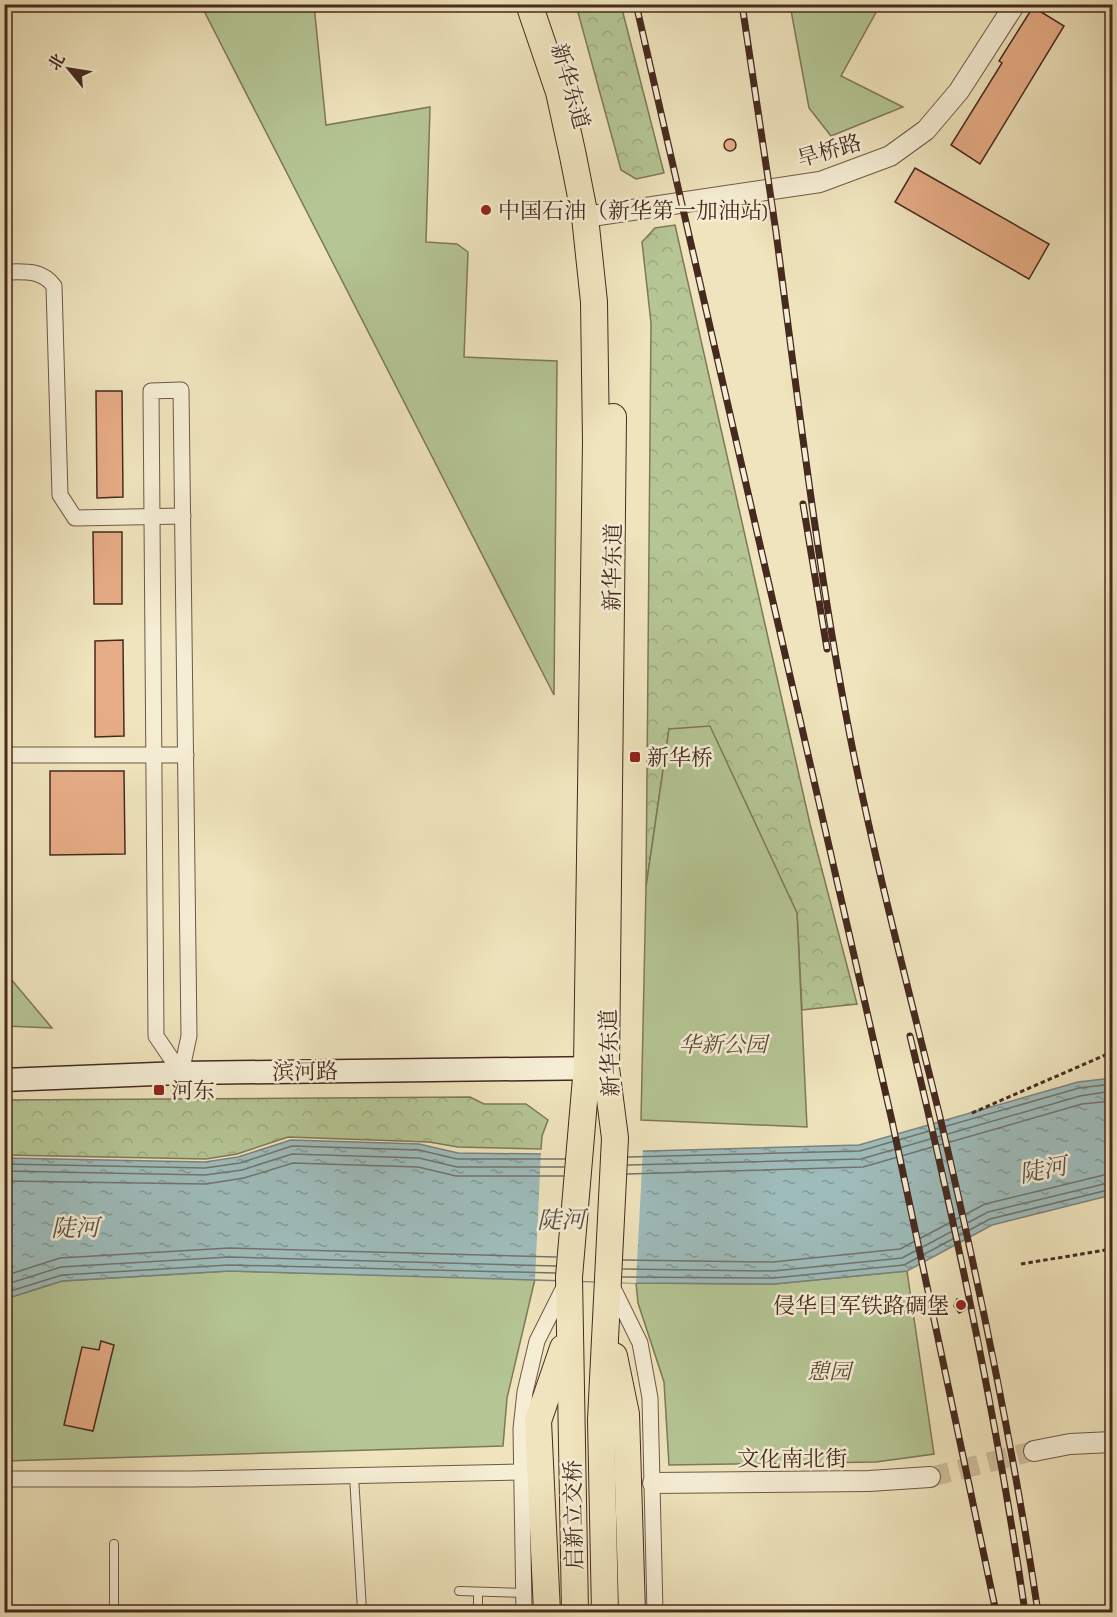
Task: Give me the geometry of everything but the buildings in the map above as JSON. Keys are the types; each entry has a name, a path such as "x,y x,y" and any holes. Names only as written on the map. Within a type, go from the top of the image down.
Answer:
{"main road":[{"name":"新华东道","path":"529,4 560,92 594,216"},
{"name":"新华东道","path":"546,4 575,90 594,216 596,1067 579,1138 569,1277"},
{"name":"新华东道","path":"596,1067 615,1138 608,1277"},
{"name":"滨河路","path":"4,1080 181,1073 596,1067"},
{"path":"569,1277 570,1327"},
{"path":"608,1277 606,1323 626,1414 632,1612"},
{"name":"启新立交桥","path":"605,1612 601,1420 606,1323"},
{"name":"启新立交桥","path":"570,1327 574,1612"},
{"name":"启新立交桥","path":"546,1612 538,1421 570,1327"}],"street":[{"name":"旱桥路","path":"594,216 820,182 890,156 926,130 959,91 1015,4"},
{"path":"4,272 34,272 47,277 54,286 60,495 75,518 183,516"},
{"path":"182,390 189,1036 181,1073 156,1036 152,391 182,390"},
{"path":"4,755 186,755"},
{"path":"524,1612 521,1429 525,1392 537,1341 569,1277"},
{"path":"608,1277 640,1343 650,1398 655,1612"},
{"path":"1034,1451 1070,1444 1113,1442"},
{"path":"4,1479 523,1472"},
{"name":"文化南北街","path":"653,1483 869,1481 930,1477"}],"lane":[{"path":"354,1476 362,1610"},
{"path":"114,1544 115,1611 396,1610 396,1612"},
{"path":"459,1591 524,1593"},
{"path":"478,1592 478,1612"}],"path":[{"path":"972,1113 1113,1052"},
{"path":"1021,1264 1113,1249"}],"green space":[{"path":"201,5 314,5 326,125 430,107 426,242 457,244 468,252 464,357 557,361 554,695"},
{"path":"576,5 621,5 664,173 636,179 621,170"},
{"path":"790,5 880,5 841,76 903,107 831,136 809,108"},
{"path":"675,225 810,824 857,1004 802,1010 797,913 669,729 646,887 651,323 642,242 655,228"},
{"name":"华新公园","path":"710,726 797,913 807,1127 641,1120 646,887 669,729"},
{"path":"5,972 52,1028 5,1026"},
{"path":"470,1097 484,1104 526,1104 548,1120 542,1136 541,1149 458,1147 429,1142 288,1137 237,1154 206,1159 5,1155 5,1100"},
{"path":"229,1271 535,1279 507,1398 503,1446 5,1461 5,1299 62,1281"},
{"name":"憩园","path":"907,1271 934,1454 876,1462 669,1465 664,1382 638,1303 636,1283 774,1284"}],"water":[{"name":"陡河","path":"1112,1078 1112,1195 992,1225 907,1271 774,1284 636,1283 229,1271 62,1281 5,1299 5,1158 205,1162 238,1157 291,1140 419,1144 458,1153 541,1154 859,1145 1078,1082"}],"pier":[{"path":"643,1148 636,1283 535,1279 541,1151"}],"tunnel":[{"path":"930,1477 1034,1451"}],"railway":[{"path":"636,4 892,1121 996,1612"},
{"path":"742,4 776,232 818,548 850,736 881,878 939,1113 981,1299 1006,1424 1038,1612"},
{"path":"803,504 827,649"},
{"path":"910,1036 974,1323 1002,1467 1025,1612"}],"place":[{"name":"中国石油（新华第一加油站)","path":"486,210"},
{"name":"新华桥","path":"635,757"},
{"name":"河东","path":"159,1090"},
{"name":"侵华日军铁路碉堡","path":"961,1305"}]}
